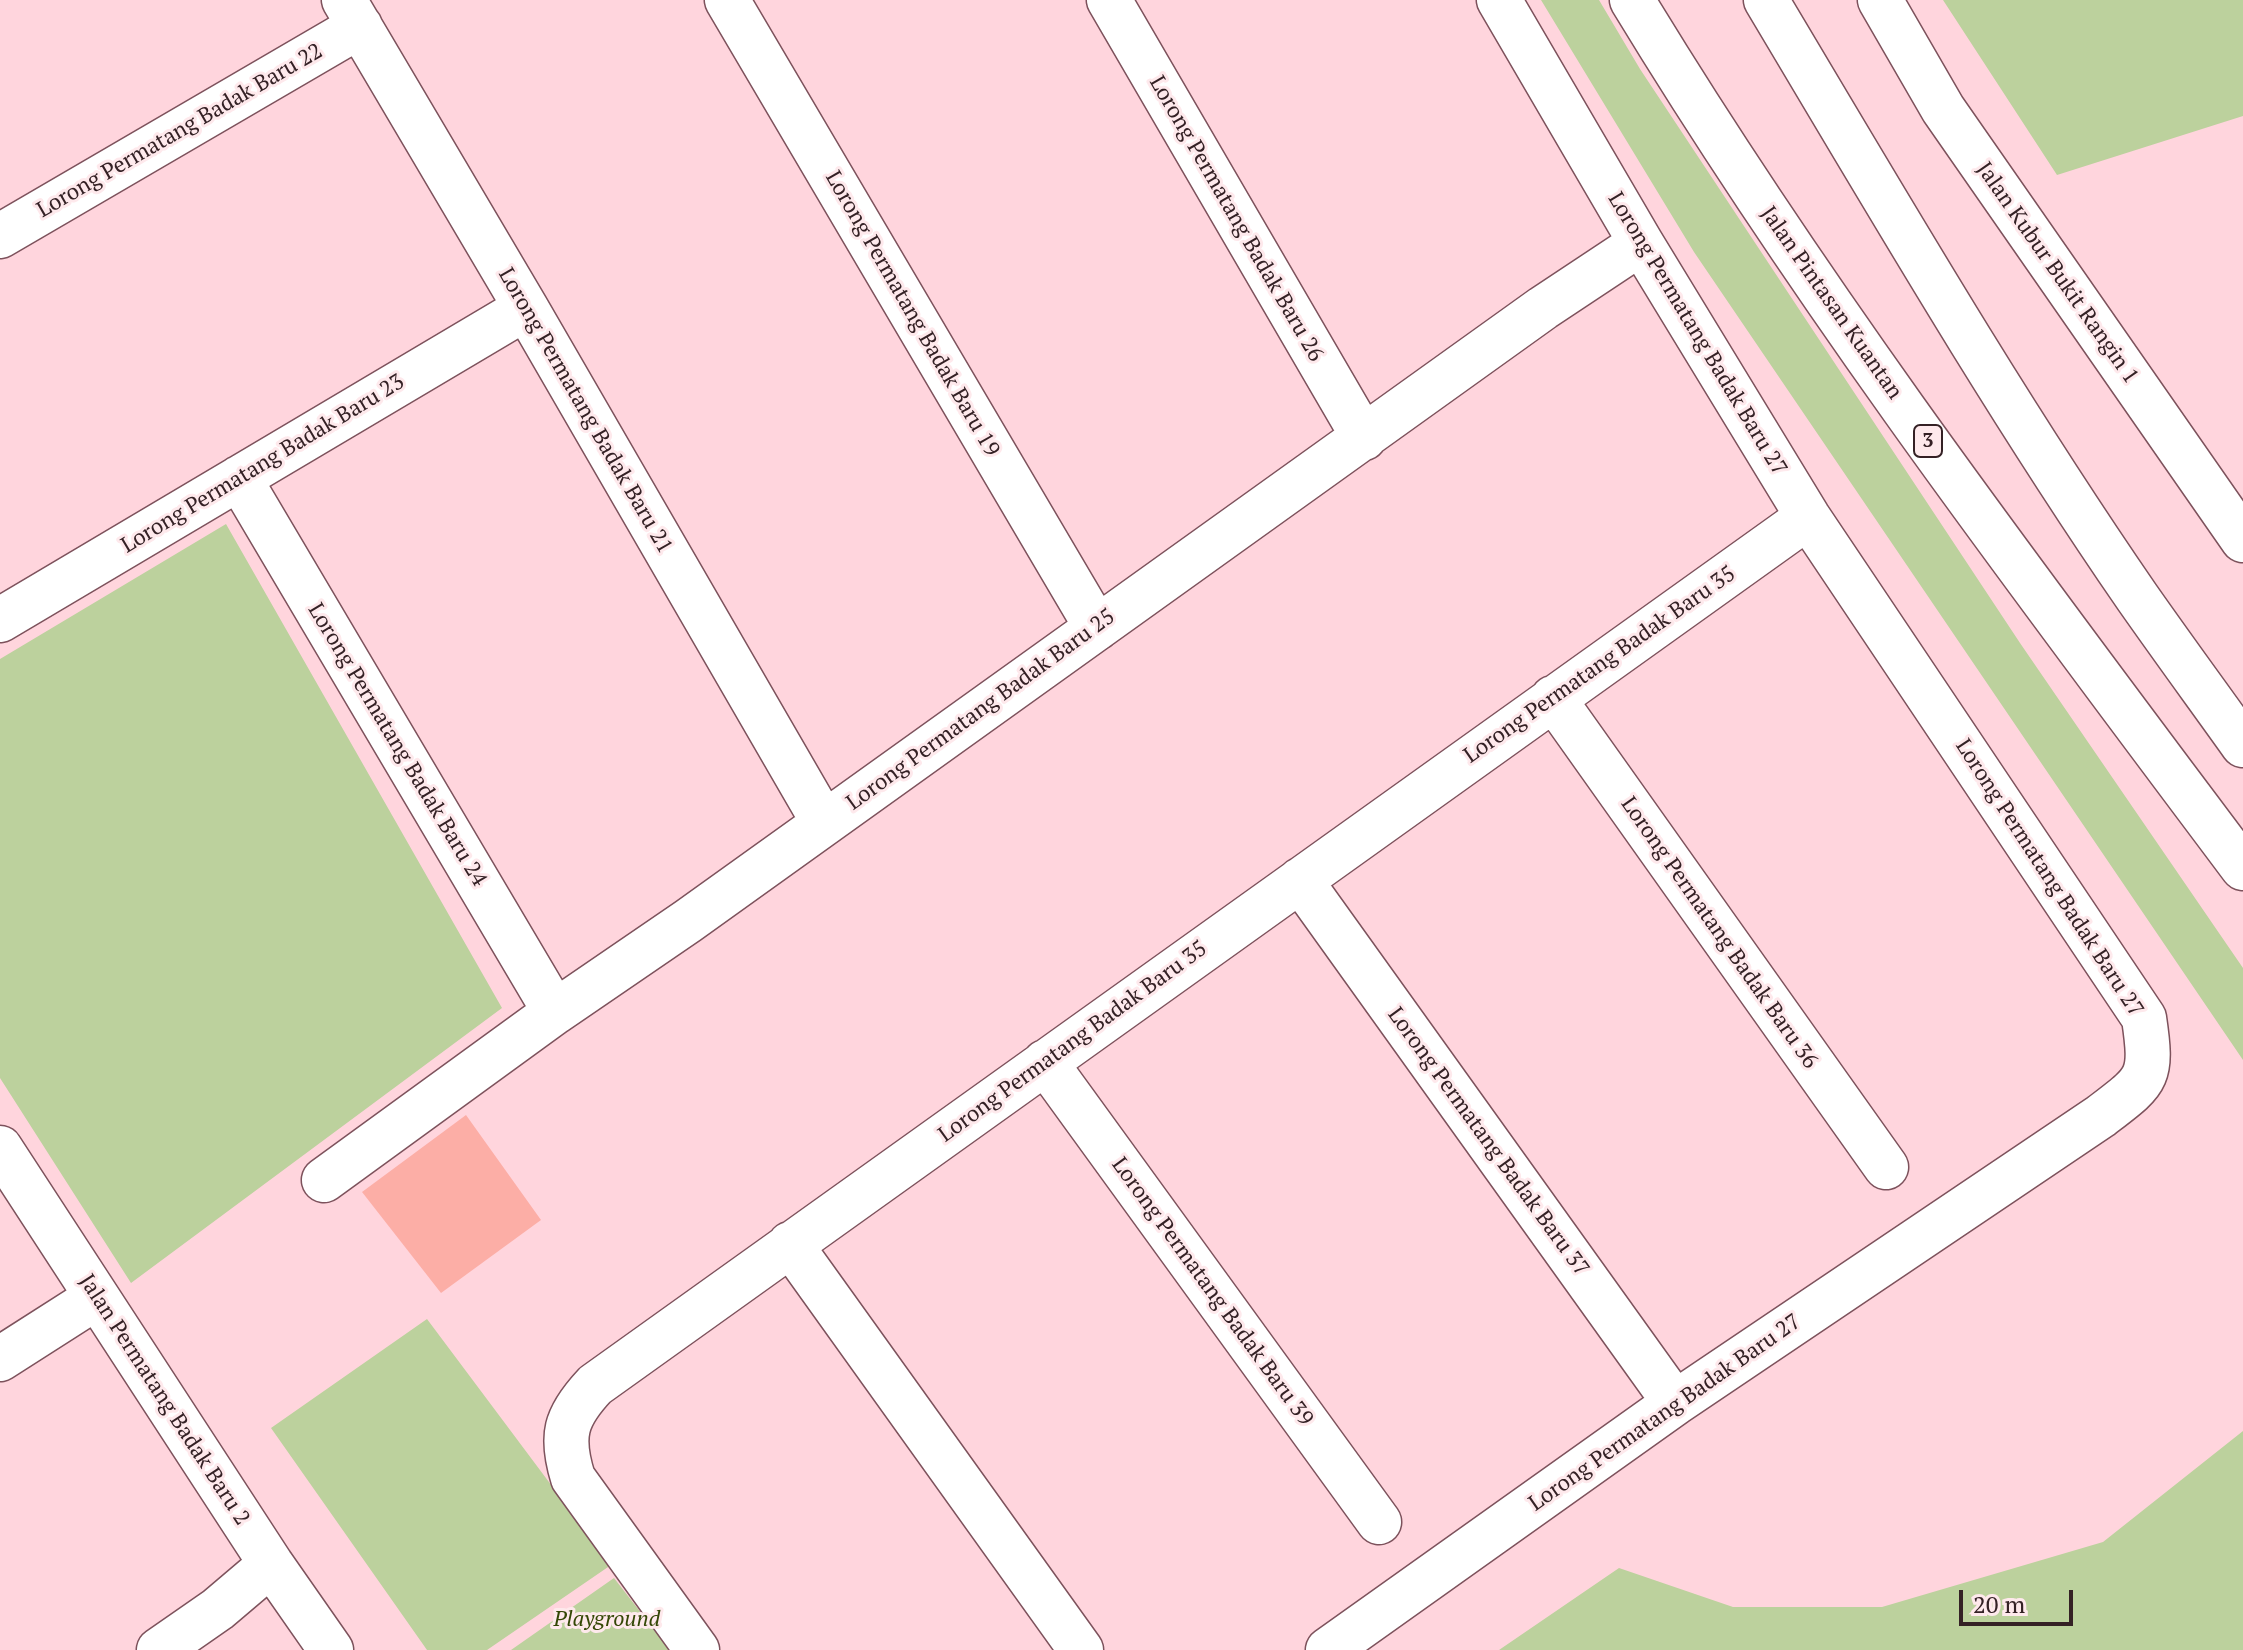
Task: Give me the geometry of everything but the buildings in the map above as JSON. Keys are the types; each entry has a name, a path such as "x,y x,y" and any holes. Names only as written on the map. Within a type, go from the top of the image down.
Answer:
{"main road":[{"name":"Lorong Permatang Badak Baru 19","path":"727,0 1097,628"},
{"name":"Lorong Permatang Badak Baru 26","path":"1109,0 1364,438"},
{"name":"Lorong Permatang Badak Baru 27","path":"1328,1650 1675,1403 2101,1116 2140,1086 2149,1056 2144,1018 1808,517 1641,243 1499,0"},
{"name":"Jalan Pintasan Kuantan","path":"1632,0 1743,175 1854,340 2243,868"},
{"path":"1766,0 2041,451 2136,596 2243,745"},
{"name":"Jalan Kubur Bukit Rangin 1","path":"1880,0 1951,121 2243,540"},
{"name":"Lorong Permatang Badak Baru 22","path":"0,236 352,13"},
{"name":"Lorong Permatang Badak Baru 21","path":"352,13 824,823"},
{"name":"Lorong Permatang Badak Baru 25","path":"324,1180 1543,308 1641,243"},
{"name":"Lorong Permatang Badak Baru 23","path":"0,620 526,308"},
{"name":"Lorong Permatang Badak Baru 24","path":"239,478 555,1012"},
{"name":"Lorong Permatang Badak Baru 35","path":"697,1650 573,1478 566,1454 566,1430 577,1404 595,1385 1808,517"},
{"name":"Lorong Permatang Badak Baru 36","path":"1553,698 1886,1167"},
{"name":"Lorong Permatang Badak Baru 37","path":"1300,880 1675,1403"},
{"name":"Lorong Permatang Badak Baru 39","path":"1045,1062 1379,1522"},
{"name":"Jalan Permatang Badak Baru 2","path":"0,1148 271,1564 331,1650"},
{"path":"790,1244 1081,1650"},
{"path":"0,1359 97,1297"},
{"path":"159,1650 218,1609 271,1564"}],"green space":[{"path":"1541,0 1599,0 1640,69 2020,643 2243,968 2243,1060 1694,252"},
{"path":"1943,0 2243,0 2243,116 2057,175"},
{"path":"226,524 502,1008 131,1283 0,1078 0,659"},
{"path":"427,1319 611,1565 487,1650 427,1650 271,1428"},
{"path":"2243,1431 2243,1650 1499,1650 1619,1568 1733,1607 1882,1607 2103,1542"},
{"name":"Playground","path":"614,1578 670,1650 511,1650"}]}
